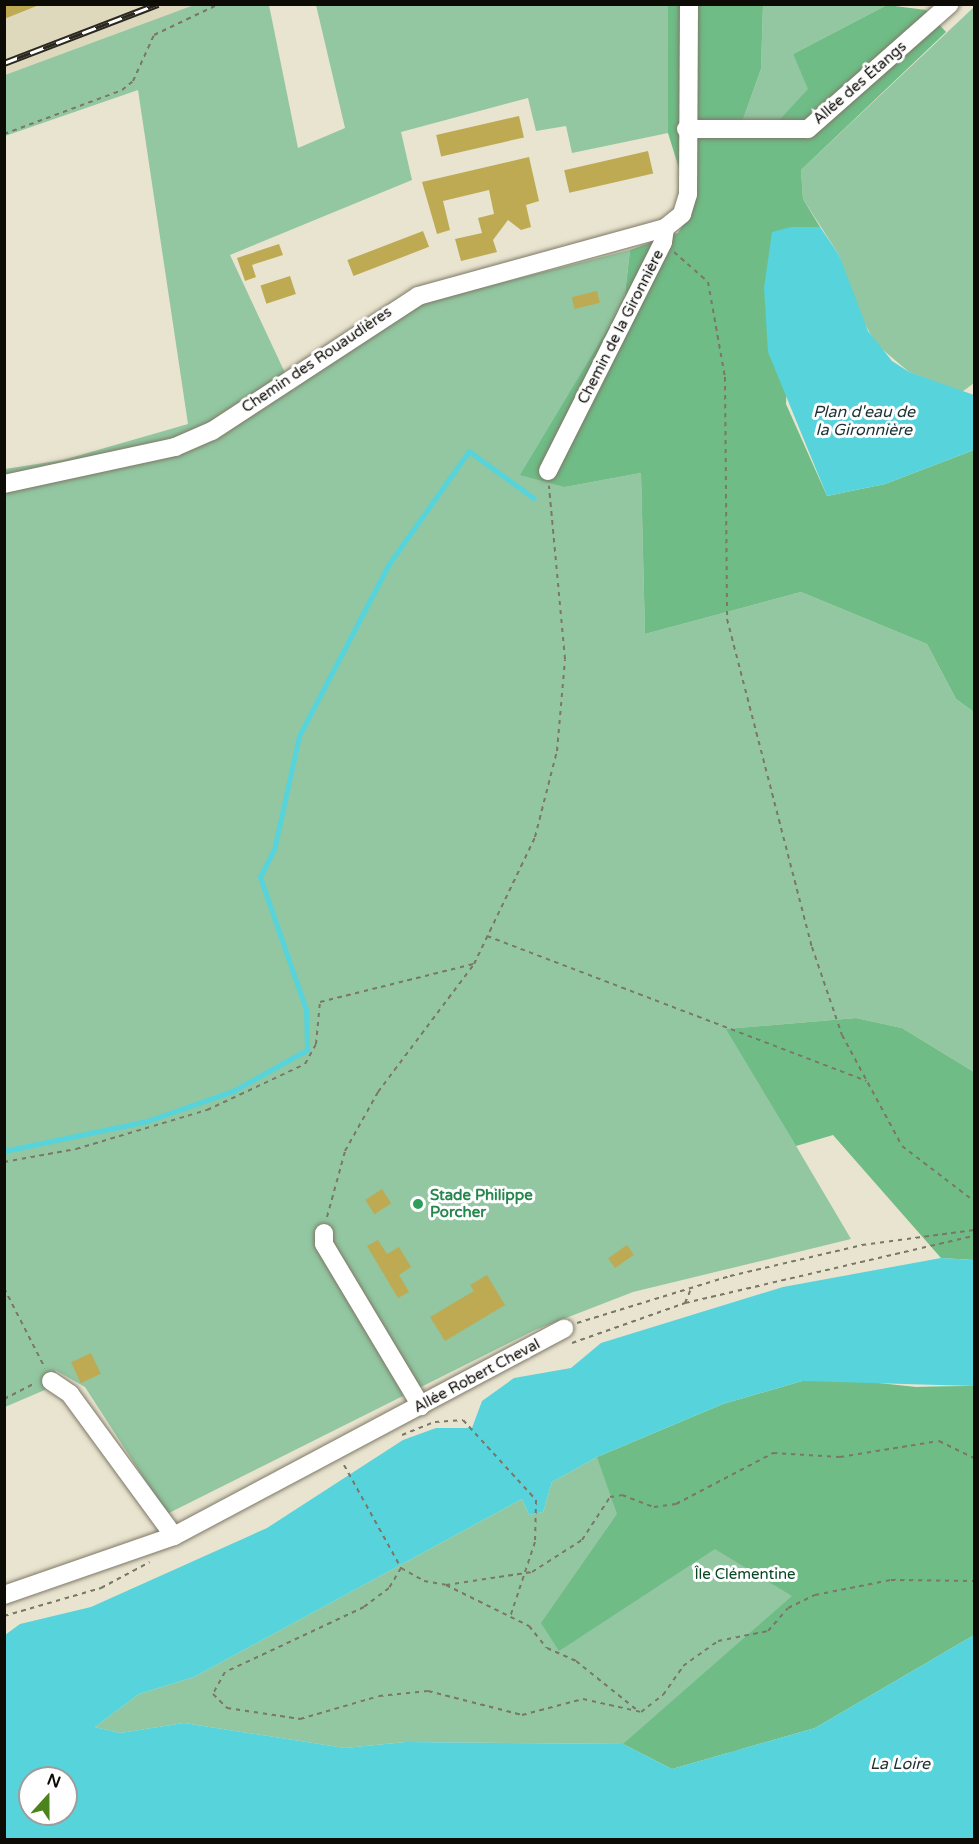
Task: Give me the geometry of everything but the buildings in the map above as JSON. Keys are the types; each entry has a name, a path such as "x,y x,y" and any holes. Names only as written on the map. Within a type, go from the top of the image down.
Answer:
{"street":[{"name":"Chemin de la Gironnière","path":"548,471 664,235 682,214 688,194 686,129 689,4"},
{"name":"Allée des Étangs","path":"686,129 808,129 950,4"},
{"name":"Chemin des Rouaudières","path":"4,484 175,447 212,431 418,296 664,235"},
{"path":"324,1233 324,1244 428,1410"},
{"name":"Allée Robert Cheval","path":"4,1595 174,1536 428,1410 566,1337"},
{"path":"50,1379 69,1394 174,1536"}],"path":[{"path":"4,134 122,90 133,81 154,35 219,4"},
{"path":"664,235 708,282 725,377 727,618 812,947 842,1035 902,1146 975,1201"},
{"path":"324,1233 350,1141 378,1092 474,964 535,837 557,751 565,659 548,471"},
{"path":"487,936 867,1081"},
{"path":"4,1162 76,1149 207,1110 305,1064 316,1044 320,1002 474,964"},
{"path":"566,1337 692,1288 899,1236 975,1230"},
{"path":"566,1337 685,1303 975,1236"},
{"path":"4,1288 50,1379 4,1399"},
{"path":"685,1303 692,1288"},
{"path":"428,1410 396,1437 451,1418 469,1424 536,1500 527,1572 510,1617"},
{"path":"446,1585 527,1572 582,1540 610,1497 622,1495 654,1507 676,1504 773,1453 840,1457 939,1441 975,1458"},
{"path":"334,1470 354,1460"},
{"path":"344,1465 401,1568 424,1581 446,1585 510,1617 641,1712"},
{"path":"4,1616 101,1588 161,1557"},
{"path":"401,1568 389,1588 364,1607 225,1672 213,1694 227,1708 300,1719 379,1696 428,1691 522,1715 583,1699 641,1712"},
{"path":"641,1712 663,1695 683,1666 718,1641 768,1631 788,1608 815,1595 891,1580 975,1581"}],"shaded area":[{"path":"5,5 194,5 5,75"}],"green space":[{"path":"194,5 269,5 298,148 345,128 316,5 668,5 668,133 572,153 566,126 536,131 528,98 401,132 412,180 230,255 293,390 352,343 429,301 630,250 624,301 565,487 641,473 645,634 801,592 927,644 956,699 974,712 974,1072 902,1028 856,1018 727,1029 851,1239 633,1292 535,1330 167,1514 85,1387 55,1370 61,1383 5,1407 5,469 63,460 188,424 138,90 5,136 5,75"},
{"path":"668,5 763,5 761,69 741,125 772,128 808,89 793,54 887,5 926,10 946,32 801,170 803,199 820,227 791,227 786,404 827,496 885,484 974,450 974,712 956,699 927,644 801,592 645,634 641,473 565,487 520,475 624,302 630,250 678,233 692,210 668,133"},
{"path":"763,5 887,5 793,54 809,89 773,128 741,125 761,69"},
{"path":"974,7 974,383 962,392 909,372 876,344 854,304 839,255 803,199 801,170"},
{"path":"856,1018 902,1028 974,1072 974,1260 941,1258 833,1135 796,1146 726,1029"},
{"path":"851,1380 916,1387 974,1386 974,1635 815,1728 672,1769 623,1744 792,1596 715,1549 559,1651 541,1623 617,1514 597,1457 723,1404 802,1381"},
{"name":"Île Clémentine","path":"974,1386 974,1635 733,1753 623,1744 406,1742 345,1748 184,1723 120,1733 95,1727 139,1694 194,1677 522,1499 529,1515 543,1512 552,1482 597,1457 916,1387"}],"water":[{"name":"Plan d'eau de la Gironnière","path":"791,227 820,227 839,255 868,331 892,361 909,372 974,395 974,450 885,484 827,496 768,352 764,288 772,232"},
{"name":"La Loire","path":"941,1258 974,1260 974,1386 802,1381 723,1404 597,1457 552,1482 543,1512 529,1515 522,1499 194,1677 139,1694 95,1727 120,1733 184,1723 345,1748 406,1742 623,1744 672,1769 815,1728 974,1635 974,1839 5,1839 5,1635 20,1624 91,1607 267,1528 403,1440 436,1428 472,1428 482,1401 514,1378 571,1368 601,1343 783,1287"}],"waterway":[{"path":"4,1151 147,1121 233,1091 307,1050 306,1010 260,877 274,850 299,736 389,564 469,451 534,498"}],"railway":[{"path":"4,63 158,4"}],"place":[{"name":"Stade Philippe Porcher","path":"418,1204"}]}
